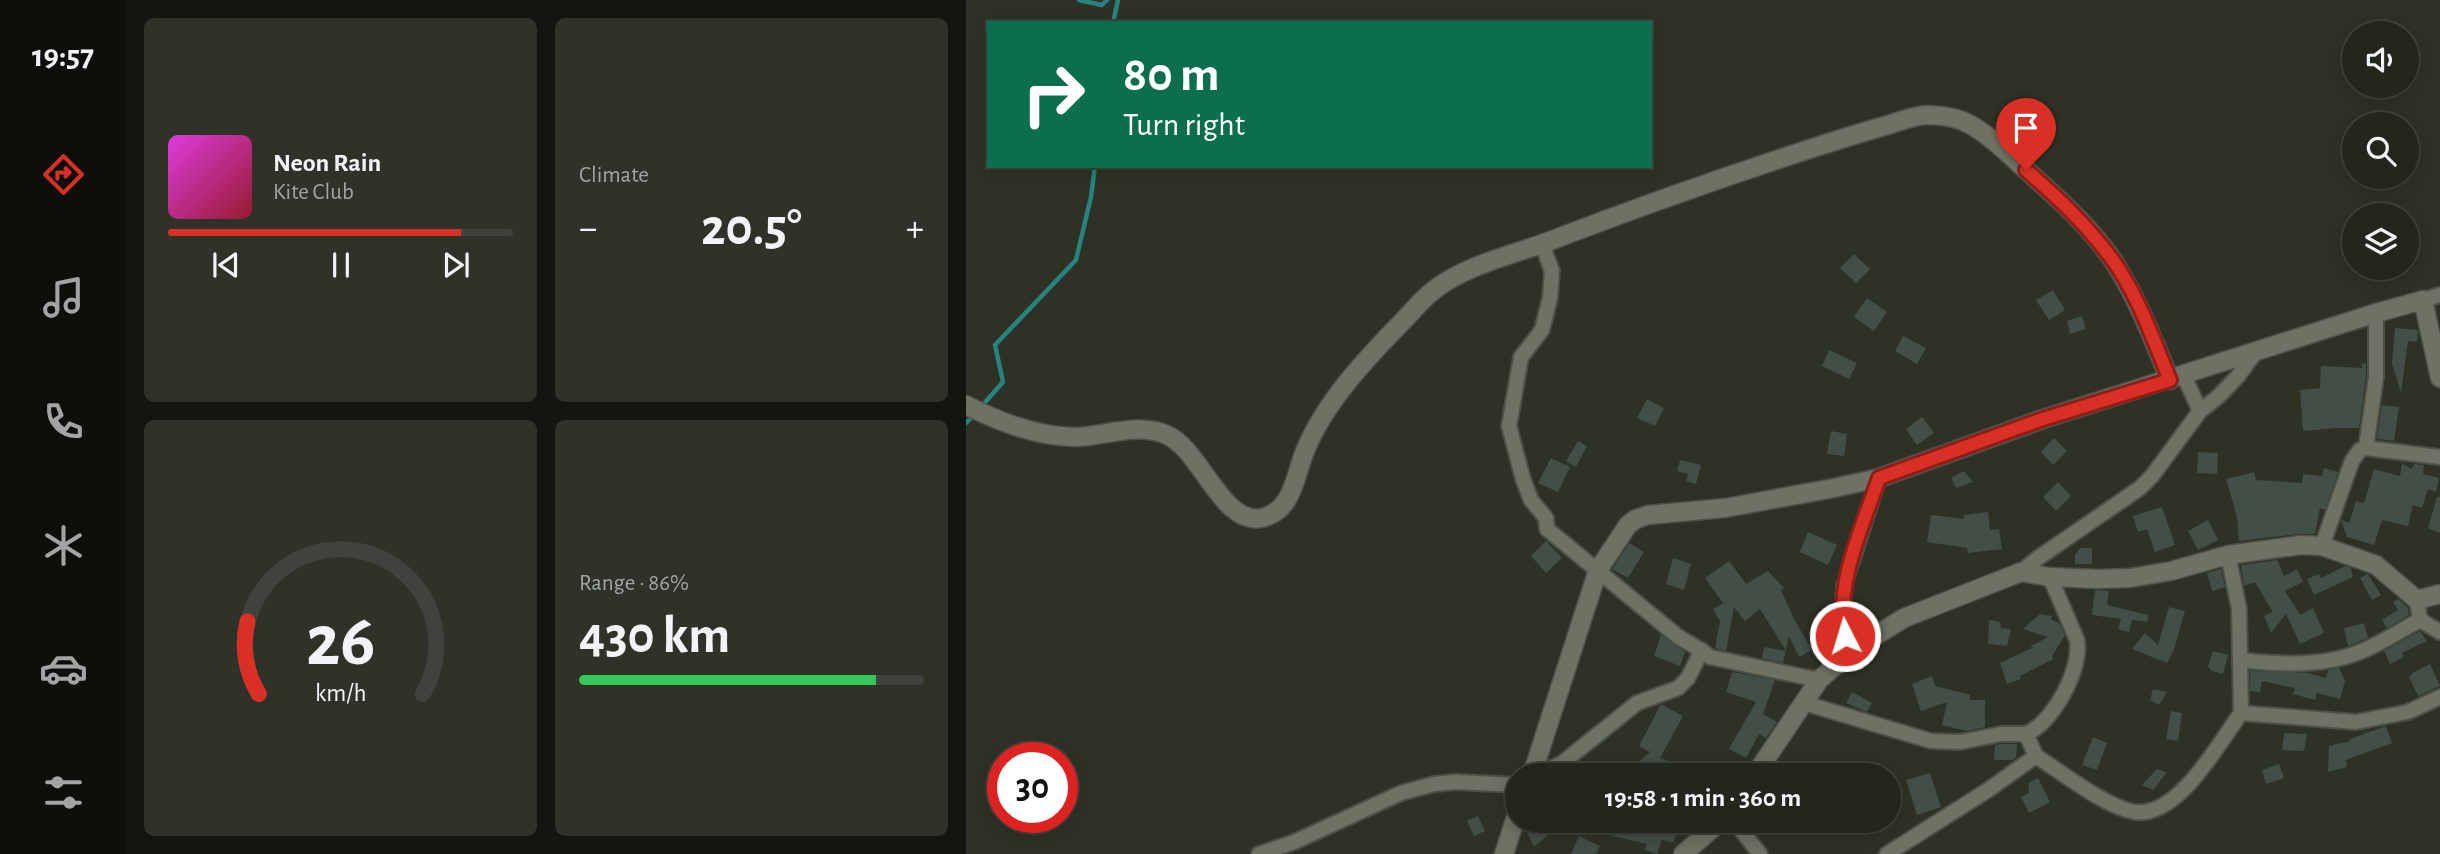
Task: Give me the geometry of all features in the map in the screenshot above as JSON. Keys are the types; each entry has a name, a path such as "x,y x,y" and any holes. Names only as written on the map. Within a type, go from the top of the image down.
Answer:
{"street":[{"path":"966,405 1026,429 1053,436 1158,431 1178,441 1190,452 1226,502 1242,515 1259,518 1281,507 1289,496 1304,453 1320,420 1372,353 1433,290 1463,273 1658,199 1925,115 1963,121 1989,136 2086,227 2113,261 2177,378 2200,411"},
{"path":"1542,244 1552,271 1550,298 1542,331 1521,357 1509,426 1523,479 1531,500 1546,518 1547,529 1676,635 1710,657 1819,680"},
{"path":"1537,763 1598,569 1628,525 1636,519 1648,515 1725,508 1879,478 2043,419 2376,313 2432,298 2440,378"},
{"path":"2366,448 2376,377 2376,313"},
{"path":"1763,763 1819,680 1848,654 1904,618 2021,572 2140,488 2200,411 2238,376 2255,353"},
{"path":"2322,545 2352,461 2360,450 2366,448 2440,457"},
{"path":"1848,654 1842,619 1844,586 1879,478"},
{"path":"2021,572 2050,577 2130,578 2171,571 2228,555 2301,545 2322,545 2376,565 2417,600 2420,620"},
{"path":"2026,734 2036,756 2116,806 2132,812 2153,811 2171,800 2203,767 2241,713 2239,608 2228,555"},
{"path":"1804,704 1931,741 1960,742 2001,734 2026,734 2038,729 2052,713 2077,658 2077,640 2050,577"},
{"path":"2417,600 2440,594"},
{"path":"2241,660 2292,663 2343,657 2361,651 2420,620"},
{"path":"2420,620 2440,632"},
{"path":"1562,763 1637,703 1678,688 1688,678 1702,650"},
{"path":"2241,713 2356,722 2408,712 2440,697"},
{"path":"1887,854 2036,756"},
{"path":"1259,854 1294,842 1401,793 1434,784 1457,782 1505,784"},
{"path":"1504,854 1511,833"},
{"path":"1683,854 1707,833"},
{"path":"1743,833 1760,854"}],"building":[{"path":"1854,254 1870,269 1856,283 1840,268"},
{"path":"2053,290 2065,310 2049,320 2036,300"},
{"path":"1867,298 1887,312 1874,331 1854,317"},
{"path":"2082,316 2086,329 2070,334 2067,321"},
{"path":"2395,328 2418,330 2417,342 2408,341 2401,393 2392,364"},
{"path":"1903,336 1926,348 1917,364 1895,351"},
{"path":"1829,350 1857,363 1849,379 1822,366"},
{"path":"2362,363 2366,364 2366,376 2359,428 2303,431 2300,390 2320,388 2321,366 2362,368"},
{"path":"1647,399 1664,408 1655,426 1637,418"},
{"path":"2382,405 2399,407 2394,441 2377,439"},
{"path":"1922,417 1934,433 1917,445 1906,429"},
{"path":"1831,431 1847,434 1844,456 1827,454"},
{"path":"2054,438 2067,451 2053,465 2041,452"},
{"path":"1578,441 1587,446 1576,467 1566,461"},
{"path":"2198,452 2218,453 2217,474 2197,473"},
{"path":"1551,458 1570,467 1558,492 1538,483"},
{"path":"1680,460 1701,465 1696,484 1686,481 1688,474 1677,471"},
{"path":"2402,464 2412,469 2414,464 2424,465 2423,474 2439,478 2436,492 2428,489 2422,508 2413,505 2408,526 2382,520 2374,545 2347,537 2341,520 2349,523 2356,501 2364,503 2374,469 2400,476"},
{"path":"2324,468 2338,472 2325,510 2320,508 2315,534 2239,541 2237,517 2226,479 2254,472 2256,480 2302,483 2303,474 2322,476"},
{"path":"1964,471 1973,482 1956,488 1951,478"},
{"path":"2058,482 2071,496 2056,511 2043,497"},
{"path":"2437,497 2440,497 2440,533 2428,528"},
{"path":"2162,507 2175,545 2155,552 2147,529 2138,532 2133,516"},
{"path":"1988,512 1990,530 1999,529 2002,549 1968,553 1967,548 1927,542 1931,515 1964,519 1964,515"},
{"path":"2208,520 2218,540 2198,550 2188,531"},
{"path":"1808,532 1837,545 1828,565 1800,552"},
{"path":"1546,541 1562,558 1546,573 1531,556"},
{"path":"1629,543 1644,552 1628,578 1612,569"},
{"path":"2080,548 2092,548 2092,564 2075,564 2075,555"},
{"path":"1673,558 1691,564 1684,590 1666,584"},
{"path":"2277,560 2284,576 2297,569 2303,582 2285,591 2293,604 2295,603 2300,615 2313,608 2324,633 2300,644 2286,614 2271,633 2264,616 2273,612 2255,582 2244,586 2241,565"},
{"path":"1729,561 1746,584 1768,571 1784,588 1781,590 1794,619 1812,650 1799,657 1789,636 1786,651 1760,609 1745,621 1734,607 1726,651 1715,648 1720,621 1713,609 1723,603 1705,578"},
{"path":"2345,566 2351,568 2353,577 2314,595 2307,579 2319,574 2321,578"},
{"path":"2221,569 2225,587 2212,591 2207,573"},
{"path":"2368,574 2381,595 2372,600 2360,578"},
{"path":"2095,590 2109,591 2107,605 2148,615 2147,622 2132,620 2129,632 2118,629 2121,619 2092,615"},
{"path":"2398,599 2408,608 2409,615 2387,628 2382,620 2398,610 2393,602"},
{"path":"2169,607 2185,611 2167,663 2132,649 2145,633 2158,645"},
{"path":"2040,614 2052,616 2051,619 2060,624 2065,635 2052,656 2053,659 2020,676 2021,679 2007,684 2000,663 2034,647 2029,647 2048,637 2023,629"},
{"path":"1989,620 2000,622 2001,628 2011,629 2007,646 1988,644"},
{"path":"2364,623 2368,638 2348,646 2344,628"},
{"path":"2420,631 2427,641 2402,653 2404,657 2390,664 2384,651"},
{"path":"1661,635 1685,652 1680,666 1654,656"},
{"path":"1764,647 1786,651 1783,663 1762,658"},
{"path":"2213,651 2228,655 2223,674 2208,667"},
{"path":"2430,664 2440,686 2418,696 2409,677"},
{"path":"2339,668 2345,681 2340,699 2317,693 2315,700 2293,694 2295,688 2262,681 2260,692 2250,691 2250,671 2308,673 2326,678 2328,670"},
{"path":"1732,672 1775,680 1763,714 1777,722 1766,738 1759,734 1746,758 1729,749 1756,702 1726,692"},
{"path":"1932,676 1935,686 1970,695 1970,700 1985,700 1985,727 1967,731 1942,725 1947,702 1921,711 1912,684"},
{"path":"2153,689 2167,692 2159,705 2150,700"},
{"path":"1852,692 1872,703 1867,712 1846,703"},
{"path":"1661,704 1683,716 1660,758 1674,763 1637,763 1650,752 1639,746"},
{"path":"2171,711 2182,713 2178,741 2166,739"},
{"path":"2386,726 2392,743 2346,760 2347,767 2328,772 2329,746 2350,741"},
{"path":"2284,733 2307,734 2304,751 2282,750"},
{"path":"2093,737 2107,743 2097,770 2082,765"},
{"path":"2017,744 2016,758 1994,760 1995,745"},
{"path":"2279,764 2284,778 2266,784 2262,770"},
{"path":"2157,769 2167,772 2153,790 2142,785"},
{"path":"1930,773 1941,807 1917,815 1906,780"},
{"path":"2038,778 2050,802 2029,813 2021,797 2029,793 2028,783"},
{"path":"1478,816 1485,831 1474,836 1467,821"},
{"path":"1527,833 1545,833 1547,836 1534,847"},
{"path":"1613,833 1677,833 1673,843 1662,840 1657,854 1645,850 1647,844 1612,836"},
{"path":"1579,836 1600,846 1596,854 1571,854"}],"waterway":[{"path":"1079,0 1102,5 1107,0"},
{"path":"1113,21 1118,0"},
{"path":"981,407 1003,382 995,345 1076,260 1091,197 1095,168"},
{"path":"966,423 975,414"}],"route":[{"path":"1845,636 1841,607 1844,586 1879,478 2043,419 2170,380 2141,310 2113,261 2086,227 2026,170"}]}
